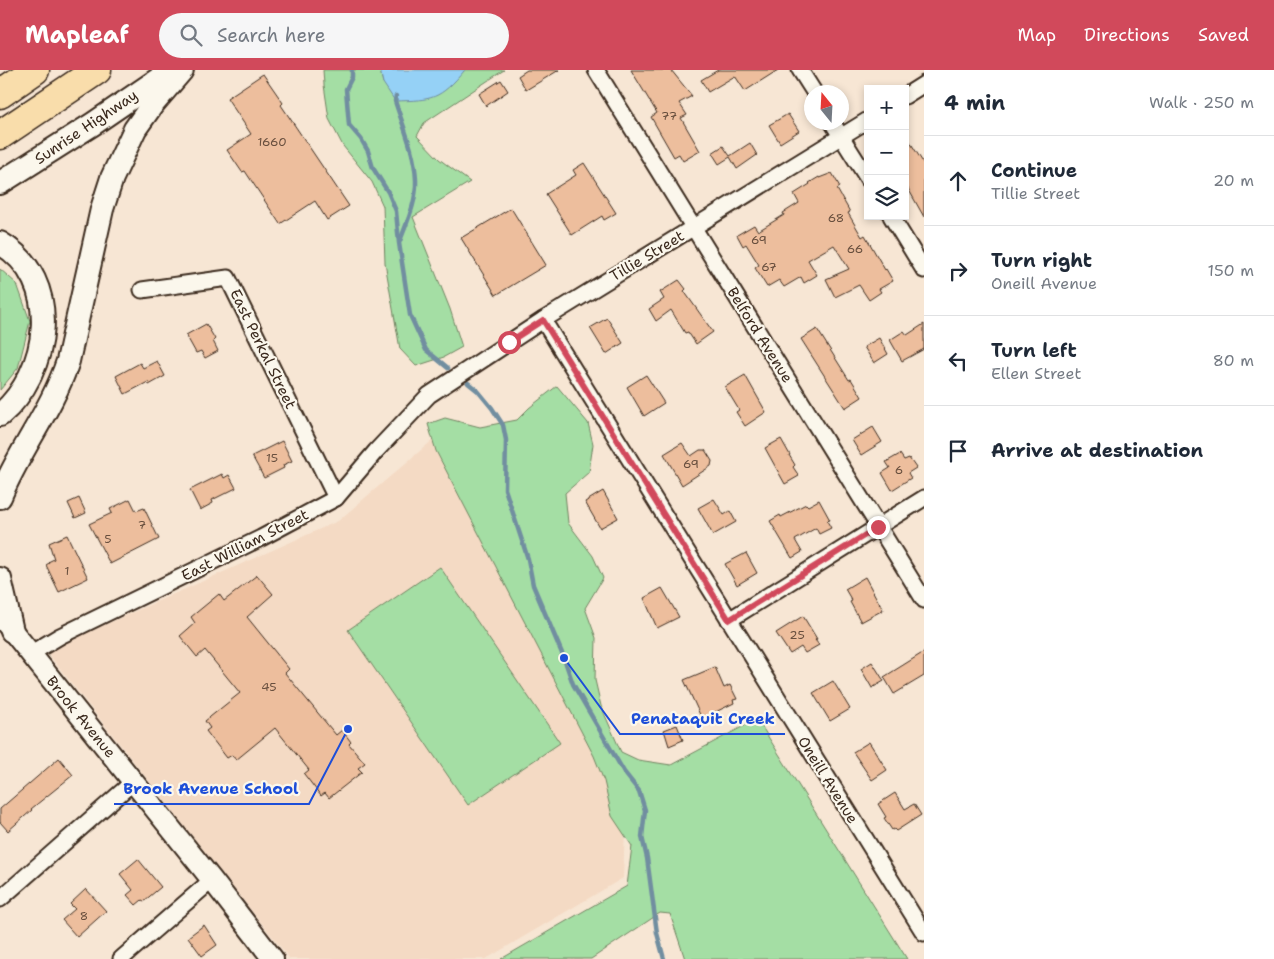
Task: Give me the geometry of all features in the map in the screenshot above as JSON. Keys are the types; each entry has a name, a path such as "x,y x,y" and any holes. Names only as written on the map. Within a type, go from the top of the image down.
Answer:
{"highway":[{"path":"0,94 35,70"},
{"path":"0,135 97,70"}],"main road":[{"name":"Sunrise Highway","path":"0,183 84,130 172,70"},
{"path":"0,498 49,407 62,378 68,361 102,209 119,161 135,129 182,70"},
{"path":"0,243 9,248 23,262 33,279 39,296 43,324 39,354 32,374 21,393 0,415"},
{"path":"0,580 4,628"}],"street":[{"name":"Belford Avenue","path":"596,70 924,600"},
{"path":"800,70 810,85"},
{"path":"909,93 924,84"},
{"name":"Tillie Street","path":"429,395 543,320 864,123"},
{"path":"837,130 865,175"},
{"path":"893,220 924,270"},
{"name":"East Perkal Street","path":"142,290 228,278 336,498"},
{"name":"Oneill Avenue","path":"543,320 729,620 919,915 924,933"},
{"name":"East William Street","path":"30,654 60,636 261,538 336,498 376,451 429,395"},
{"path":"729,620 924,498"},
{"name":"Brook Avenue","path":"4,628 30,654 212,880 273,959"},
{"path":"0,899 133,782"},
{"path":"121,959 212,880"}],"shaded area":[{"path":"441,433 626,807 623,878 486,959 290,959 46,651 338,521"}],"green space":[{"path":"323,70 380,70 383,83 451,84 465,70 504,70 424,123 417,136 439,159 470,182 413,217 450,309 462,347 444,357 416,366 400,349 385,263 383,206 372,182 343,146 329,119"},
{"path":"0,269 17,284 30,321 18,368 0,390"},
{"path":"557,386 588,423 593,444 589,472 565,493 568,523 593,556 603,578 585,608 596,638 595,680 601,706 621,752 638,760 671,765 757,719 907,959 685,959 670,914 660,913 591,959 501,959 627,886 632,846 612,816 604,781 594,756 436,451 428,424 445,418 480,427 517,420"},
{"path":"440,567 560,743 468,805 348,630"}],"water":[{"path":"380,70 465,70 441,93 427,99 395,101 383,83"}],"building":[{"path":"527,70 559,70 526,90 518,76"},
{"path":"631,70 671,70 692,96 679,103 687,115 681,118 700,151 683,161 679,154 674,157 651,117 657,113"},
{"path":"718,70 778,70 745,91 735,76 708,92 701,80"},
{"path":"263,74 283,103 281,105 349,206 327,220 315,201 280,224 245,171 242,172 227,150 251,134 227,98"},
{"path":"501,80 508,91 486,106 479,94"},
{"path":"788,114 799,131 780,143 769,125"},
{"path":"909,140 924,164 924,217 909,190"},
{"path":"750,143 757,155 737,169 730,157 719,164 712,153 723,146 730,156"},
{"path":"584,163 616,213 604,220 602,216 572,235 546,194 576,175 573,170"},
{"path":"832,173 840,187 837,189 850,212 848,213 862,237 865,235 893,281 879,289 881,292 869,300 859,285 835,297 826,279 849,269 834,245 808,260 817,275 804,283 801,277 784,287 779,280 767,287 755,268 759,265 746,244 743,246 737,235 754,225 758,231 784,215 783,213 799,203 794,194 819,177"},
{"path":"511,208 546,265 496,295 461,238"},
{"path":"679,280 686,289 684,291 713,332 696,344 688,332 685,333 671,310 656,321 649,309 664,299 660,292"},
{"path":"607,318 623,343 606,354 590,328"},
{"path":"206,324 215,339 213,341 218,351 205,358 201,351 196,353 186,335"},
{"path":"924,324 924,349 902,361 890,340 904,331 907,335"},
{"path":"817,329 862,397 845,408 801,339"},
{"path":"879,338 888,354 874,363 864,347"},
{"path":"157,361 165,376 149,385 148,382 125,394 116,376 140,363 143,368"},
{"path":"646,375 664,403 644,416 627,387"},
{"path":"745,375 766,412 745,426 736,412 739,410 725,387"},
{"path":"873,427 882,442 861,455 852,440"},
{"path":"781,439 799,476 785,484 765,448"},
{"path":"282,441 292,461 283,465 284,468 264,478 252,456"},
{"path":"682,443 691,456 700,450 705,450 712,461 711,466 682,485 664,454"},
{"path":"900,454 904,460 909,458 916,468 908,473 911,478 892,490 882,473 890,468 886,462"},
{"path":"222,474 224,478 229,475 236,488 212,500 213,503 200,510 190,490"},
{"path":"603,491 618,518 600,528 585,502"},
{"path":"79,498 86,513 75,518 68,503"},
{"path":"130,499 136,511 144,508 159,539 110,564 89,524 112,513 110,509"},
{"path":"714,499 724,515 730,511 736,522 713,535 698,508"},
{"path":"819,500 830,520 827,521 831,528 819,534 816,528 795,540 802,552 792,558 770,521 780,515 781,517 806,504 808,506"},
{"path":"67,535 88,578 59,592 46,565 54,559 49,543"},
{"path":"746,553 757,573 737,585 725,564"},
{"path":"257,575 273,594 247,617 289,669 285,673 336,735 342,730 351,742 349,744 365,763 358,768 362,772 329,798 325,793 321,796 304,774 309,770 275,728 236,760 232,755 227,758 206,731 210,728 205,721 240,693 205,650 197,657 180,636 195,623 191,617 219,594 224,601"},
{"path":"865,577 883,610 861,622 845,589"},
{"path":"662,588 679,617 657,628 644,598"},
{"path":"803,616 819,645 805,653 801,647 790,654 776,633"},
{"path":"924,652 924,676 894,694 884,677"},
{"path":"872,662 884,681 872,688 861,669"},
{"path":"715,667 724,688 730,685 737,699 733,700 734,703 703,718 684,680"},
{"path":"833,681 850,709 830,721 813,693"},
{"path":"677,725 683,740 669,746 664,730"},
{"path":"869,742 887,770 872,780 853,752"},
{"path":"59,758 73,775 31,809 8,831 0,822 0,809"},
{"path":"895,793 905,809 914,804 921,815 896,831 892,830 884,818 886,817 878,804"},
{"path":"138,859 161,887 136,905 127,895 133,890 120,874"},
{"path":"86,889 106,911 77,937 62,920 75,909 70,904"},
{"path":"204,925 217,945 202,956 188,937"}],"waterway":[{"path":"352,70 352,77 346,89 349,125 368,151 373,168 388,192 396,211 410,315 426,350 448,368"},
{"path":"396,96 395,101 408,140 416,180 413,204 400,241"},
{"path":"468,383 478,391 503,425 506,440 505,489 528,559 533,585 573,684 624,772 639,791 645,810 642,837 647,858 657,933 664,959"}],"place":[{"name":"Penataquit Creek","path":"564,658"},
{"name":"Brook Avenue School","path":"348,729"}],"route":[{"path":"509,342 543,320 729,620 878,527"}]}
